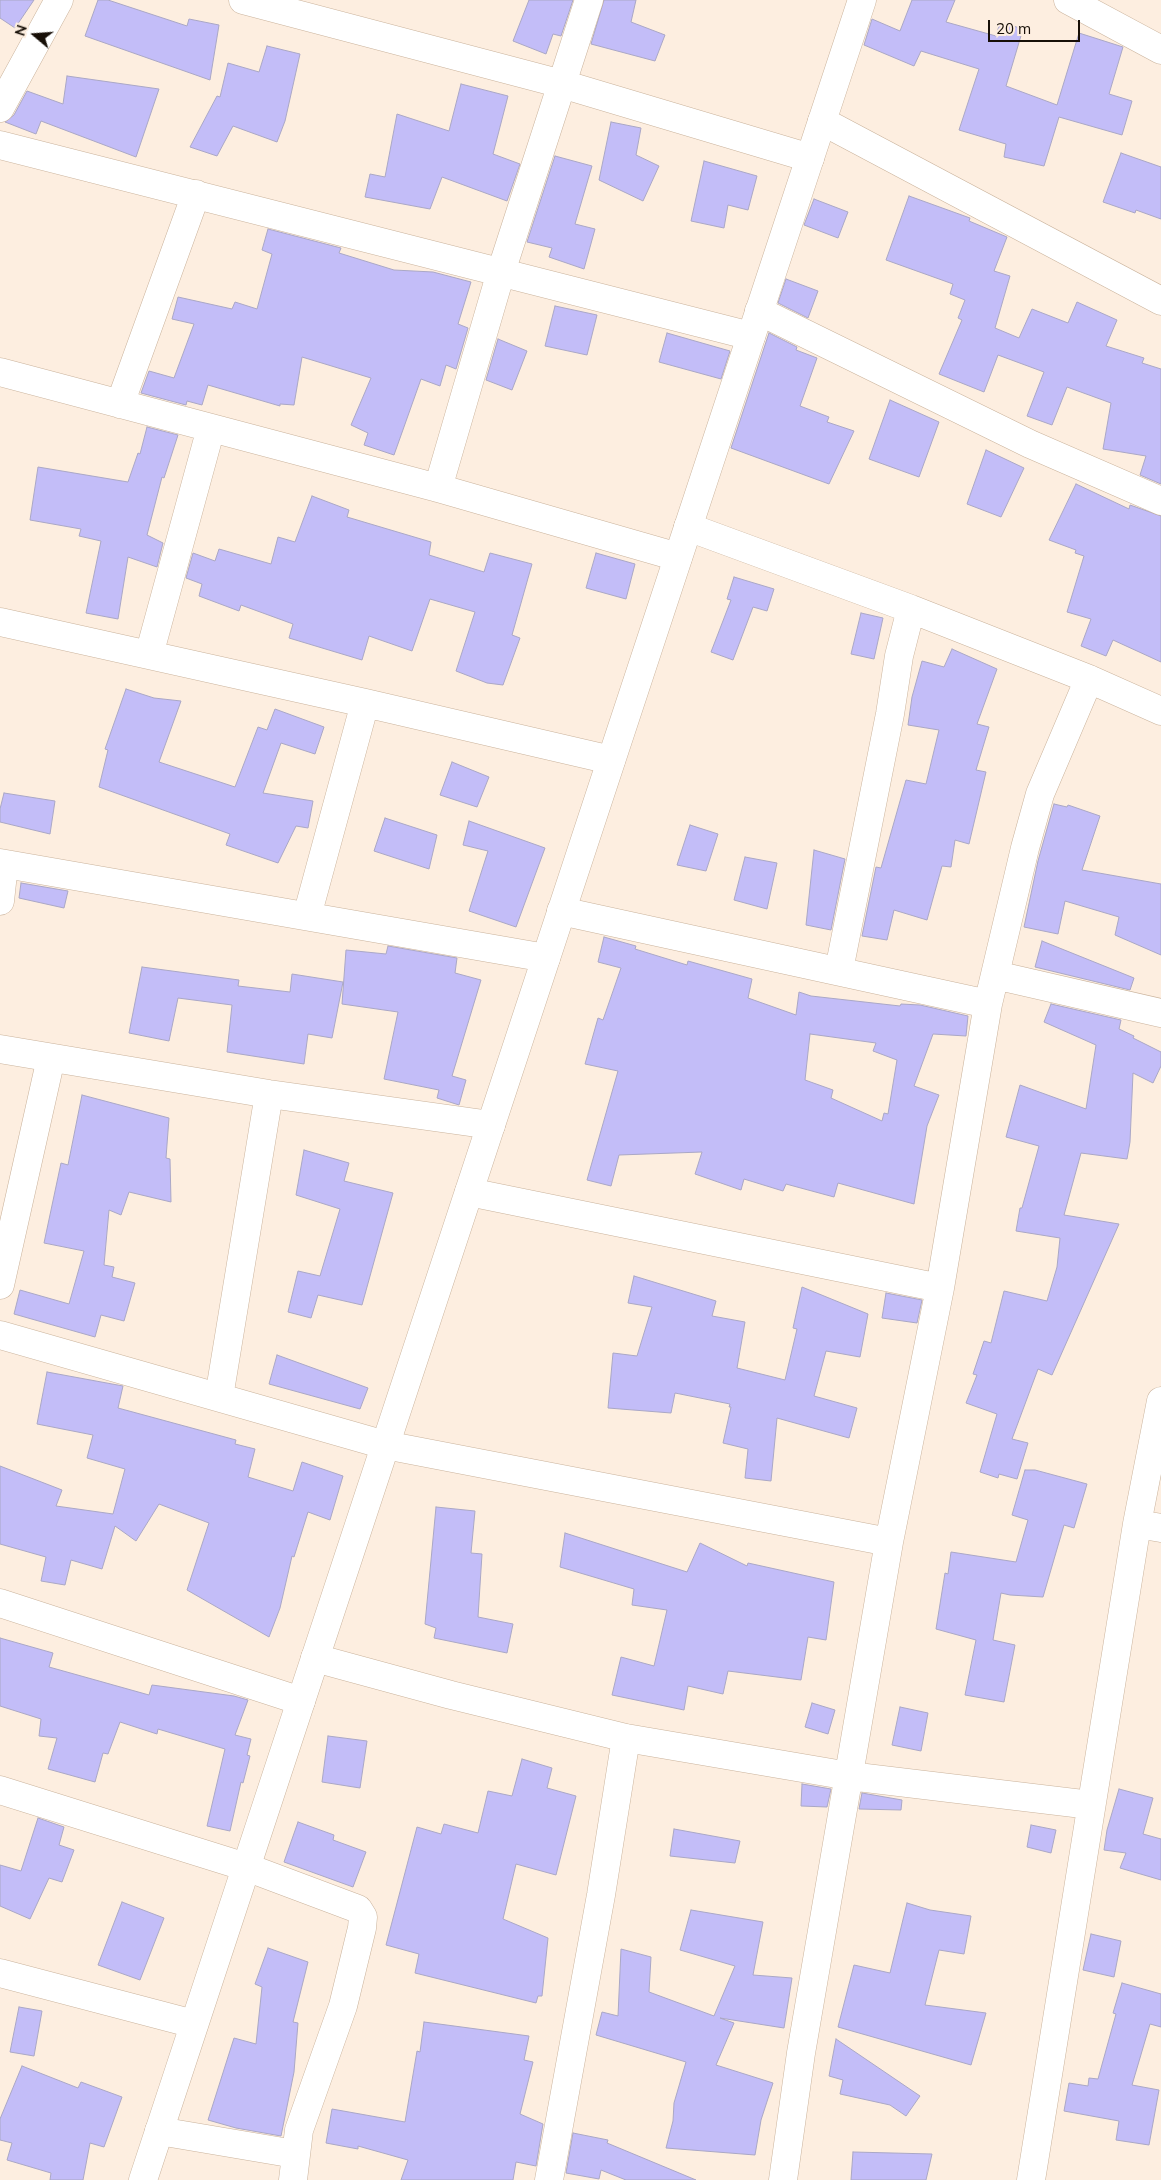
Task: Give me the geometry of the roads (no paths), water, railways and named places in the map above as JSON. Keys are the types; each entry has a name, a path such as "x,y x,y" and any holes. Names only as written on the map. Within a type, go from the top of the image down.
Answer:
{"street":[{"path":"0,108 59,0"},
{"path":"243,0 562,84 810,158"},
{"path":"438,488 501,272 589,0"},
{"path":"143,2180 862,0"},
{"path":"1068,0 1161,50"},
{"path":"822,121 1161,302"},
{"path":"0,145 751,336"},
{"path":"120,404 196,194"},
{"path":"760,311 1030,444 1161,501"},
{"path":"0,372 438,488 678,557"},
{"path":"149,654 211,428"},
{"path":"688,526 910,609 1089,679 1161,711"},
{"path":"839,970 890,714 899,656 910,609"},
{"path":"0,622 149,654 611,760"},
{"path":"783,2180 801,2053 848,1776 889,1542 940,1288 988,1004 1025,848 1040,794 1089,679"},
{"path":"307,916 365,703"},
{"path":"0,901 2,863 546,958"},
{"path":"561,911 839,970 988,1004"},
{"path":"995,975 1161,1013"},
{"path":"0,1049 269,1094 491,1125"},
{"path":"0,1285 52,1058"},
{"path":"219,1398 269,1094"},
{"path":"469,1192 940,1288"},
{"path":"0,1335 385,1445 889,1542"},
{"path":"1031,2180 1091,1805 1149,1526 1161,1401"},
{"path":"0,1603 301,1701"},
{"path":"315,1658 451,1695 626,1738 848,1776 1091,1805"},
{"path":"549,2180 601,1895 626,1738"},
{"path":"0,1790 246,1867 358,1909 362,1917 362,1928 343,2006 299,2130 294,2167 159,2131"},
{"path":"0,1973 194,2024"}]}
